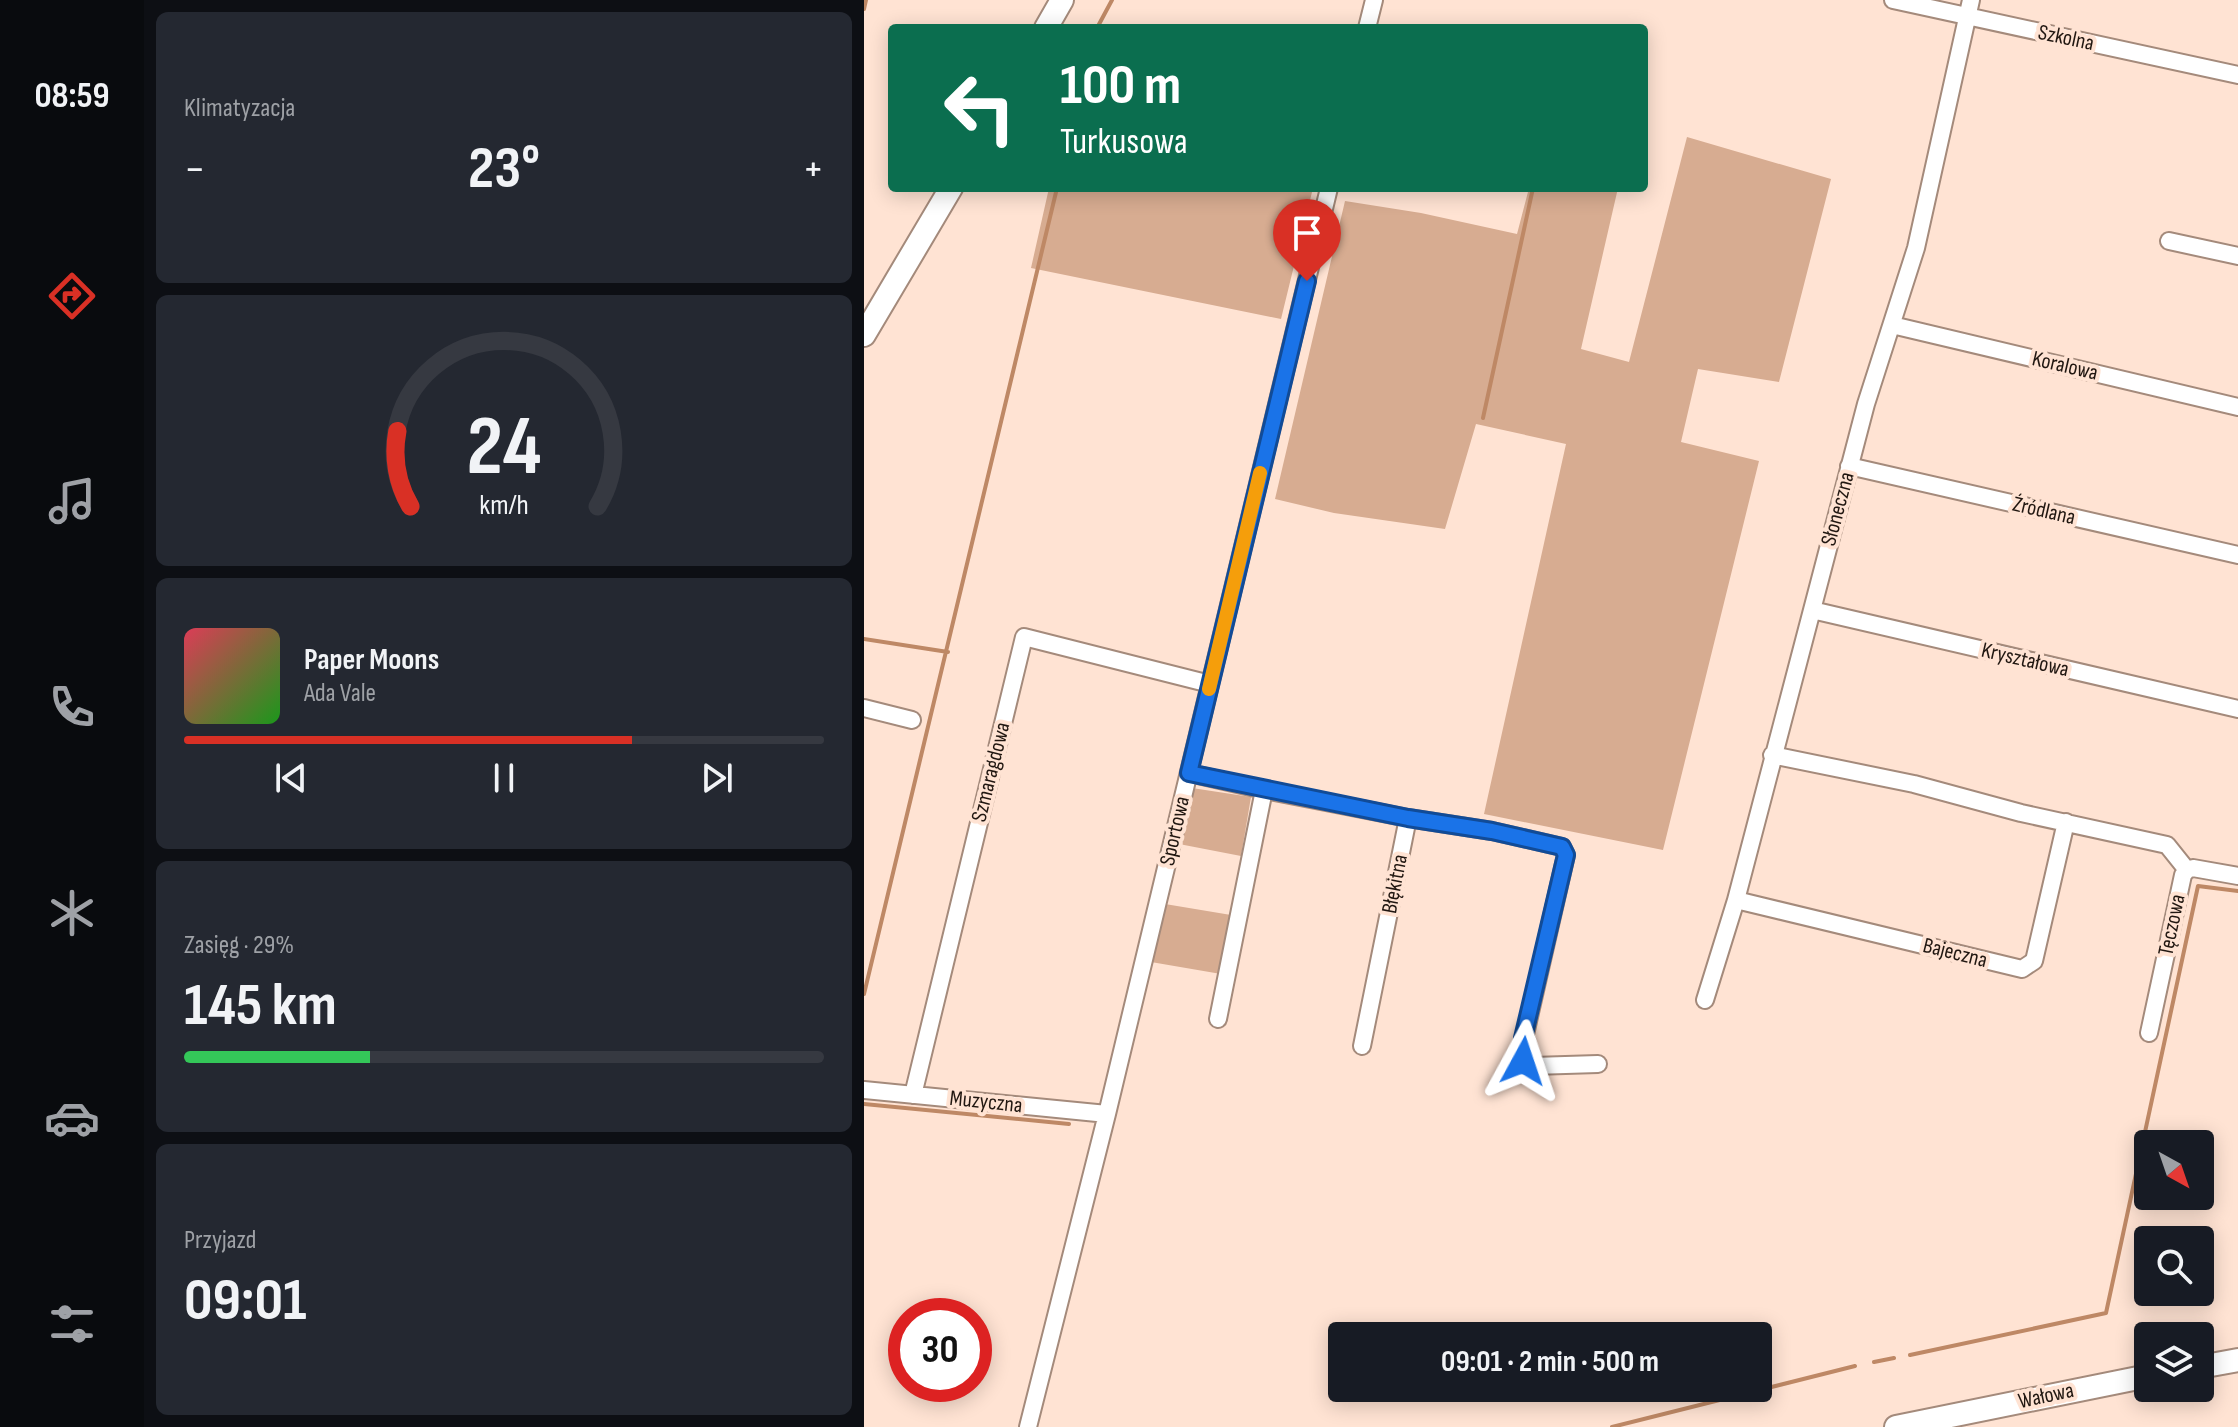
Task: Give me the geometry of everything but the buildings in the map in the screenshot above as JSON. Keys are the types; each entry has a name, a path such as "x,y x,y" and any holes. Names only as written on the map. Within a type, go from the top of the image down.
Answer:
{"street":[{"path":"1048,24 1062,0"},
{"path":"1368,24 1374,0"},
{"name":"Szkolna","path":"1893,0 1969,8 2238,75"},
{"name":"Słoneczna","path":"1705,1000 1736,900 1866,404 1916,248 1969,8"},
{"path":"864,335 949,192"},
{"name":"Sportowa","path":"1028,1427 1107,1114 1328,192"},
{"path":"2169,241 2238,256"},
{"name":"Koralowa","path":"1892,325 2238,407"},
{"name":"Źródlana","path":"1849,466 2238,555"},
{"name":"Kryształowa","path":"1812,610 2238,709"},
{"name":"Szmaragdowa","path":"913,1095 1024,637 1210,684"},
{"path":"864,708 912,720"},
{"path":"1772,755 1914,784 2021,813 2167,845 2187,870"},
{"path":"1189,773 1562,847 1566,855 1523,1038 1523,1061 1533,1066 1598,1064"},
{"path":"1218,1019 1264,790"},
{"name":"Błękitna","path":"1362,1046 1408,818"},
{"name":"Bajeczna","path":"1736,900 2022,969 2034,961 2066,822"},
{"name":"Tęczowa","path":"2149,1033 2181,882 2187,870 2238,876"},
{"name":"Muzyczna","path":"864,1090 1107,1114"},
{"path":"2214,1364 2238,1360"},
{"name":"Wałowa","path":"1896,1427 2134,1379"}],"shaded area":[{"path":"1687,137 1831,179 1779,382 1698,369 1681,442 1759,461 1663,850 1484,814 1566,444 1476,424 1445,529 1334,513 1275,499 1345,201 1421,213 1517,234 1528,192 1617,192 1581,349 1629,362"},
{"path":"1048,192 1312,192 1281,319 1031,268"},
{"path":"1192,788 1251,797 1241,856 1179,844"},
{"path":"1165,904 1231,915 1221,974 1151,962"}],"waterway":[{"path":"864,9 866,0"},
{"path":"1099,24 1112,0"},
{"path":"864,994 1056,192"},
{"path":"1483,418 1532,192"},
{"path":"864,639 948,652"},
{"path":"1910,1355 2106,1313 2198,886 2238,891"},
{"path":"864,1104 1069,1124"},
{"path":"1874,1362 1894,1358"},
{"path":"1612,1427 1855,1366"}],"slow traffic":[{"path":"1209,689 1260,473"}],"route":[{"path":"1307,281 1189,773 1562,847 1566,855 1523,1038 1523,1061"}]}
